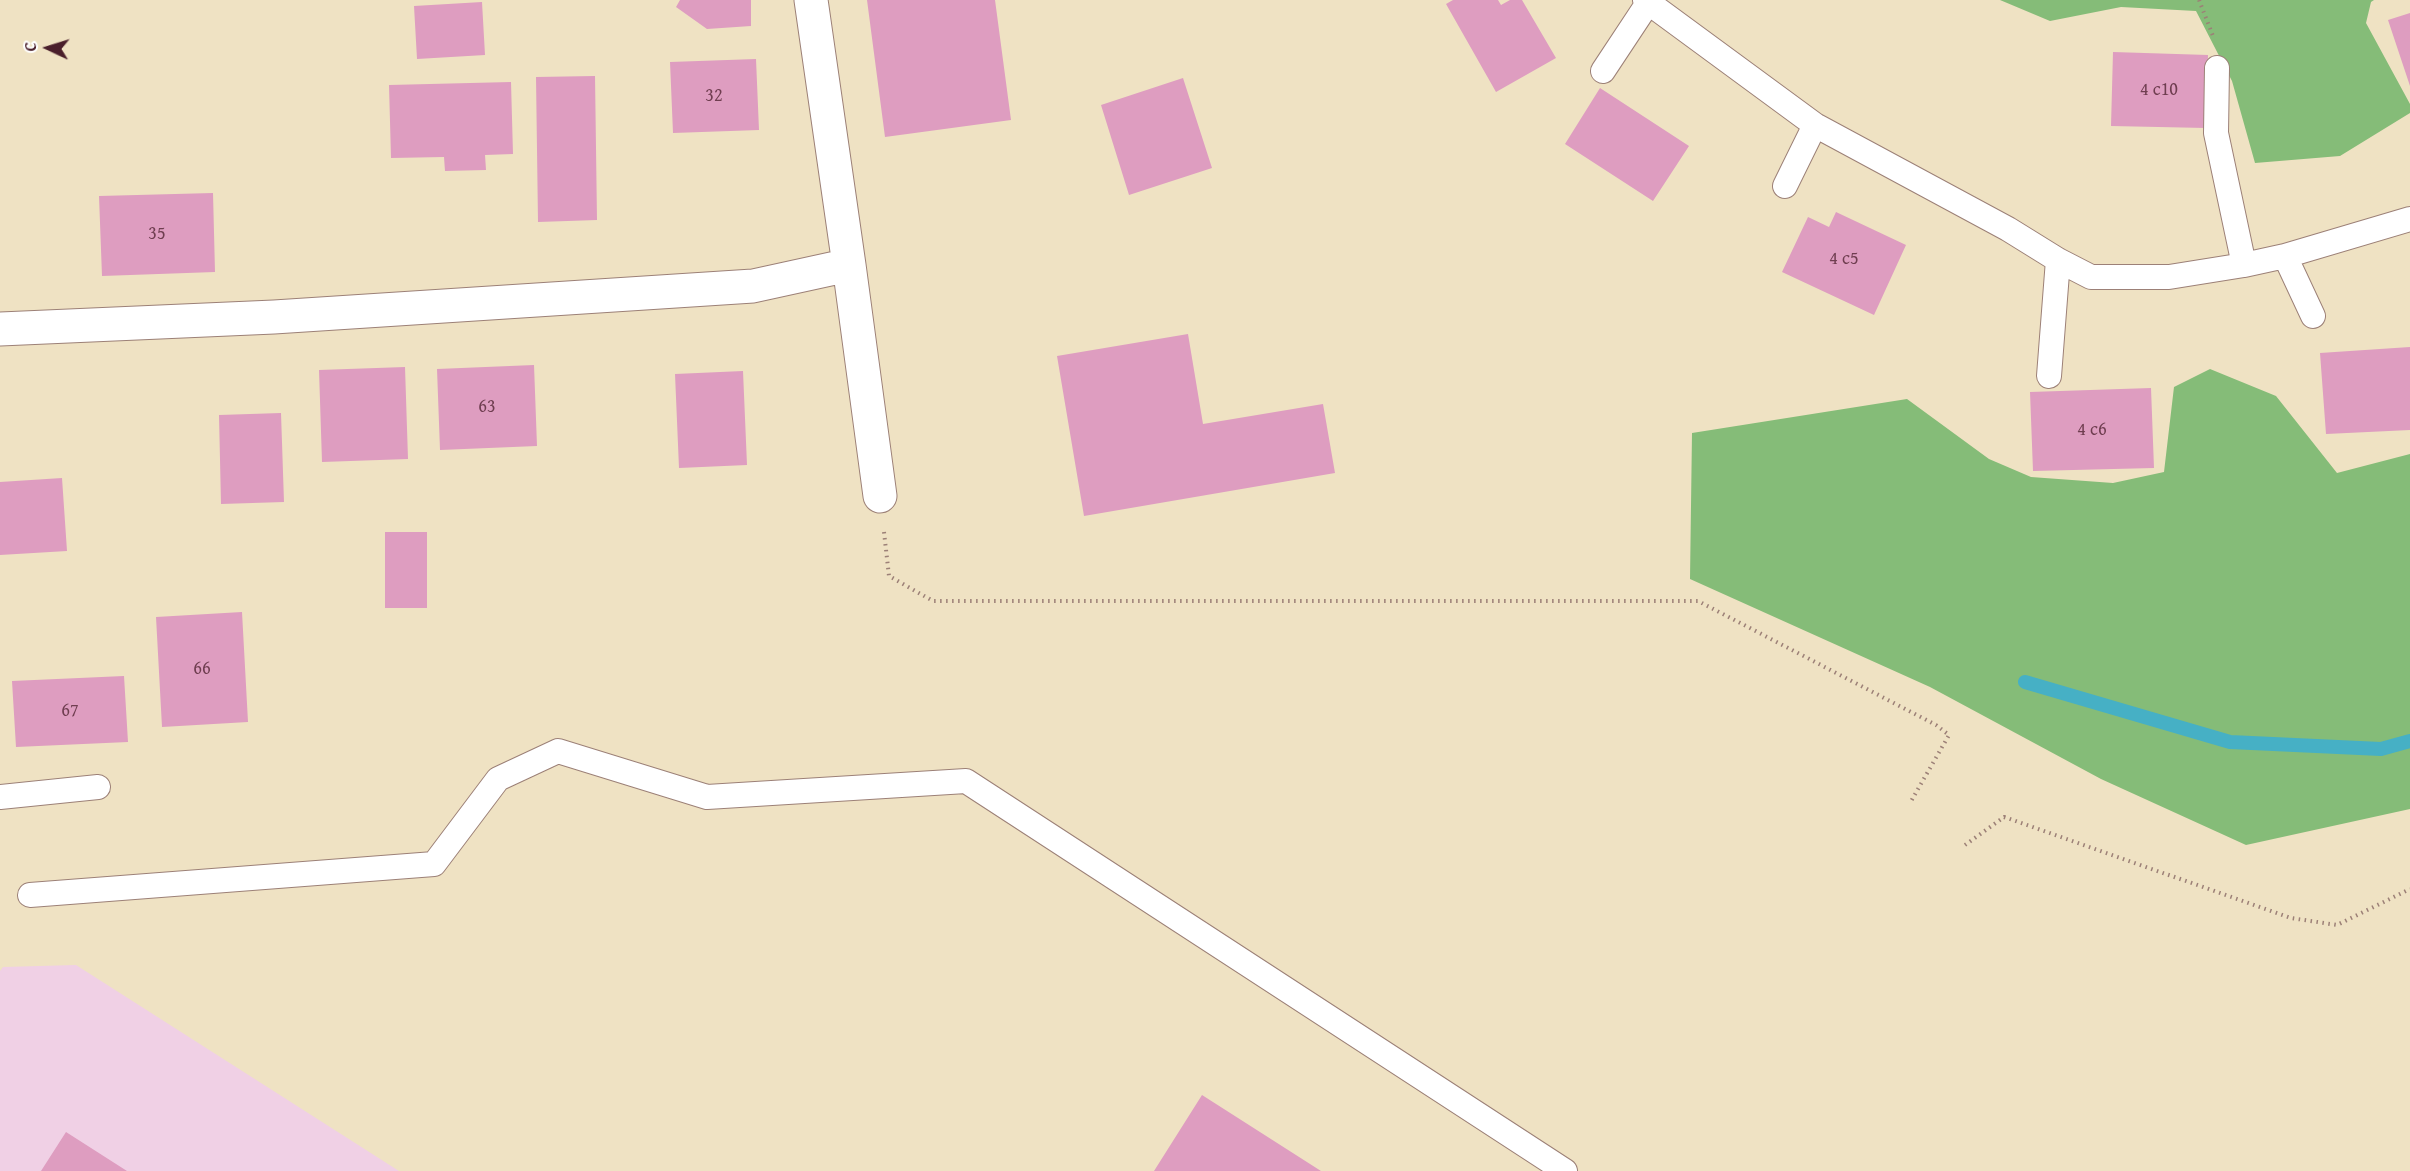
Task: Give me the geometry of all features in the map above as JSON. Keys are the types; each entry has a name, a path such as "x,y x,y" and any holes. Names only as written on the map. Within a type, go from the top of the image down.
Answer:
{"street":[{"path":"811,0 880,496"},
{"path":"0,329 274,317 753,286 849,266"}],"lane":[{"path":"1603,71 1646,1 1815,125 2008,229 2058,260 2091,277 2169,277 2244,265 2285,256 2410,219"},
{"path":"2217,68 2217,133 2244,265"},
{"path":"1785,186 1815,125"},
{"path":"2285,256 2313,316"},
{"path":"2049,376 2058,260"},
{"path":"30,895 434,864 498,779 558,751 707,797 966,781 1565,1171"},
{"path":"0,797 98,787"}],"path":[{"path":"880,496 889,576 933,601 1698,601 1936,725 1949,735 1910,803"},
{"path":"1965,845 2004,817 2291,918 2337,925 2410,889"}],"shaded area":[{"path":"76,965 399,1171 0,1171 0,971 3,967"}],"green space":[{"path":"2000,0 2374,0 2371,2 2366,23 2410,104 2410,113 2340,156 2255,163 2232,81 2196,11 2121,7 2050,21"},
{"path":"2210,369 2276,396 2337,473 2410,454 2410,809 2246,845 2101,779 1930,687 1690,579 1692,433 1907,399 1989,459 2031,477 2113,483 2164,472 2174,387"}],"building":[{"path":"680,0 751,0 751,26 707,29 676,7"},
{"path":"867,0 995,0 1011,120 885,137"},
{"path":"1453,0 1498,0 1501,5 1510,0 1522,0 1556,58 1496,92 1446,4"},
{"path":"482,2 485,55 417,59 414,6"},
{"path":"2410,13 2410,86 2388,20"},
{"path":"2113,52 2208,55 2206,128 2111,126"},
{"path":"756,59 759,130 673,133 670,62"},
{"path":"595,76 597,220 538,222 536,77"},
{"path":"1183,78 1212,168 1129,195 1101,105"},
{"path":"511,82 513,154 485,155 486,170 445,171 444,157 391,158 389,85"},
{"path":"1600,88 1689,146 1653,201 1565,144"},
{"path":"213,193 215,272 102,276 99,196"},
{"path":"1836,212 1906,245 1874,315 1782,272 1808,217 1829,227"},
{"path":"1188,334 1203,424 1323,404 1335,473 1084,516 1057,356"},
{"path":"2410,347 2410,430 2326,434 2320,353"},
{"path":"534,365 537,446 440,450 437,369"},
{"path":"405,367 408,459 322,462 319,370"},
{"path":"743,371 747,465 679,468 675,374"},
{"path":"2151,388 2154,468 2033,471 2030,392"},
{"path":"281,413 284,502 221,504 219,415"},
{"path":"62,478 67,551 0,555 0,482"},
{"path":"385,532 427,532 427,608 385,608"},
{"path":"242,612 248,722 162,727 156,617"},
{"path":"124,676 128,742 16,747 12,681"},
{"path":"1202,1095 1321,1171 1154,1171"},
{"path":"66,1132 127,1171 41,1171"}],"waterway":[{"path":"2025,682 2230,742 2381,749 2410,741"}]}
